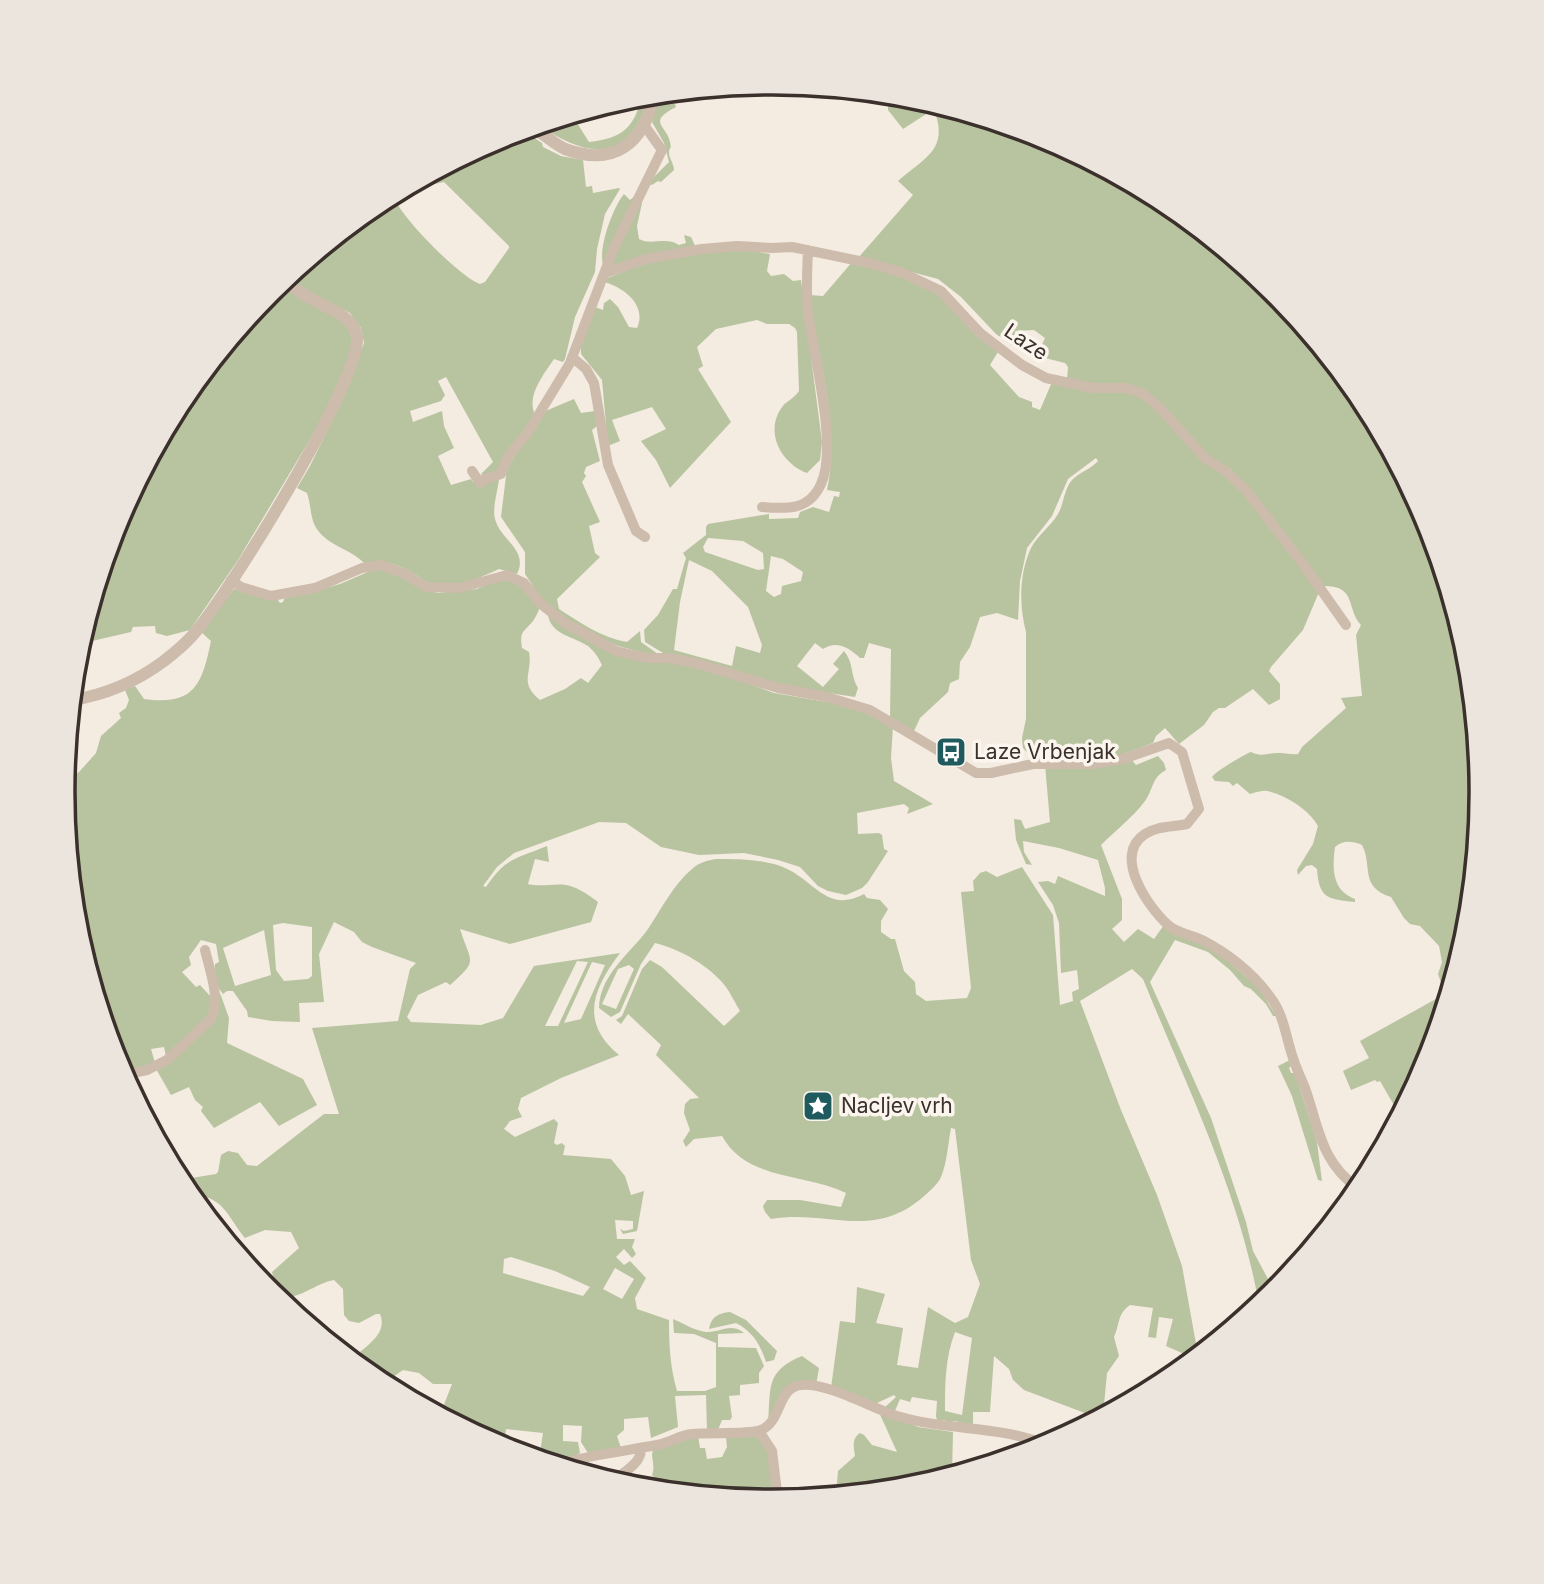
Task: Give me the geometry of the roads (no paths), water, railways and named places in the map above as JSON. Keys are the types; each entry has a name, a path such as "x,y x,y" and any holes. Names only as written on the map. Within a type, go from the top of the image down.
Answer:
{"street":[{"path":"543,134 562,148 598,155 618,151 634,141 650,115 652,106"},
{"path":"472,471 480,483 501,474 508,457 528,432 572,357 605,272 662,150 644,125"},
{"name":"Laze","path":"605,272 646,259 702,249 737,246 792,247 892,270 941,291 980,333 1022,365 1045,378 1093,388 1126,388 1142,393 1174,422 1206,459 1224,470 1246,490 1346,625"},
{"path":"762,507 792,509 808,500 821,486 825,470 825,427 806,289 808,250"},
{"path":"81,698 97,696 131,681 164,662 191,636 232,580 270,520 327,421 356,351 357,334 352,324 334,310 298,292 293,286"},
{"path":"572,357 586,369 594,383 608,465 636,531 645,537"},
{"path":"232,580 241,587 271,596 315,588 362,568 380,565 405,574 426,587 459,588 507,575 524,583 541,604 565,624 616,651 646,658 696,663 778,688 827,697 870,710 976,773 991,773 1033,764 1094,764 1169,743 1182,752 1199,810 1187,824 1159,828 1144,834 1132,855 1137,884 1152,910 1171,928 1227,954 1272,999 1284,1026 1292,1058 1326,1153 1337,1171 1350,1181"},
{"path":"134,1073 147,1070 167,1060 211,1019 216,1010 205,950"},
{"path":"574,1460 589,1455 661,1445 690,1434 759,1431 770,1426 786,1394 796,1386 804,1384 924,1423 1004,1432 1029,1440"},
{"path":"759,1431 772,1451 777,1489"},
{"path":"624,1472 637,1461 642,1454 641,1448"}],"place":[{"name":"Laze Vrbenjak","path":"951,752"},
{"name":"Nacljev vrh","path":"818,1106"}]}
